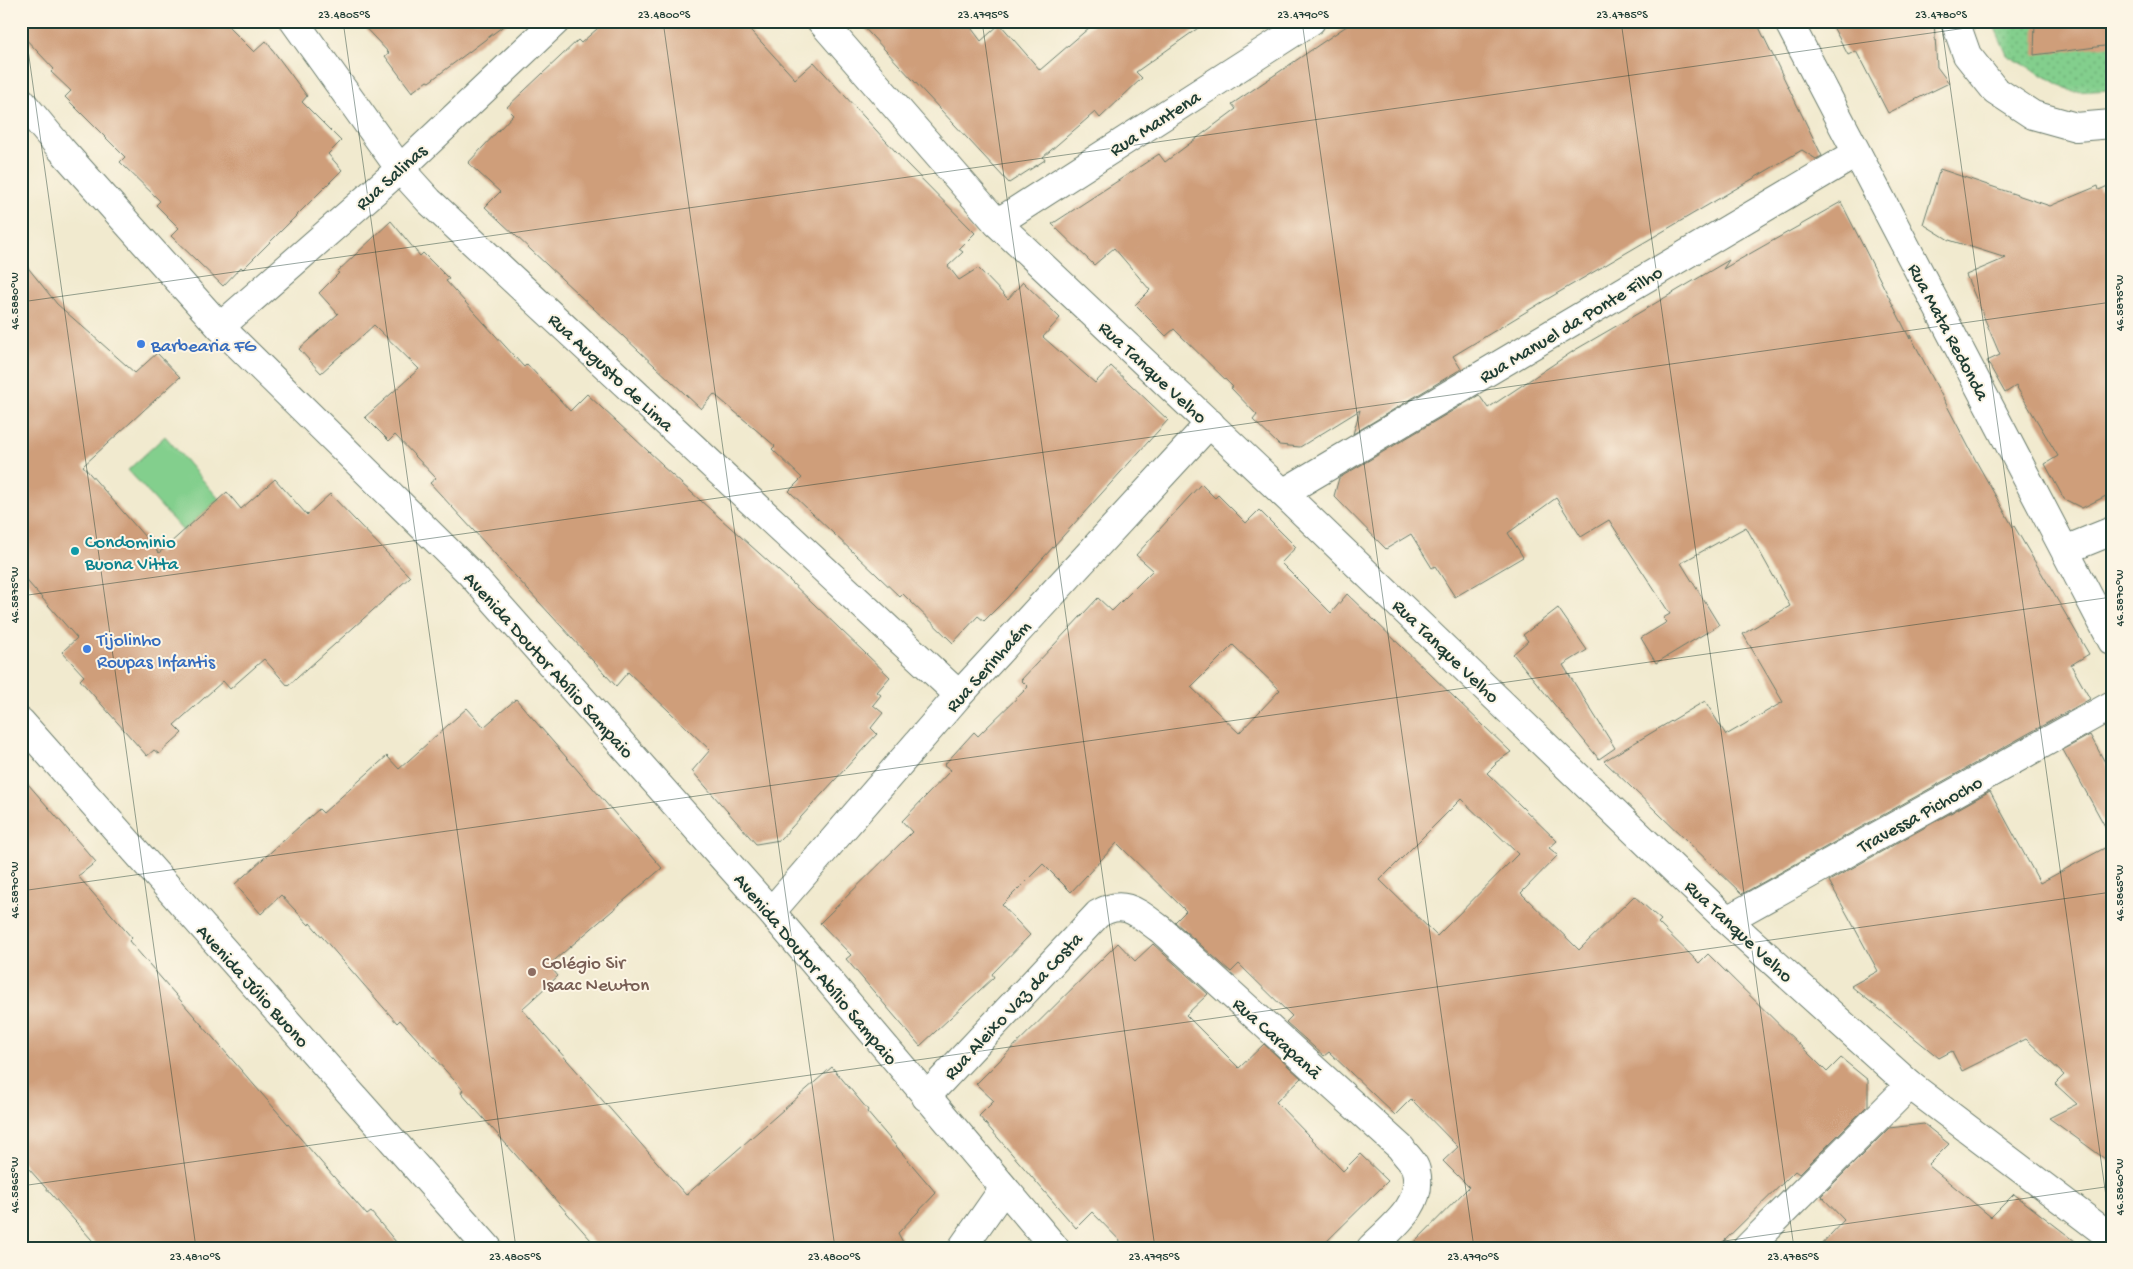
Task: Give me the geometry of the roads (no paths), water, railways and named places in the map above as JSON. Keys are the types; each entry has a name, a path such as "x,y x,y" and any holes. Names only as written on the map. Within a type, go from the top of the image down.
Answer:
{"street":[{"name":"Rua Augusto de Lima","path":"294,21 400,169 429,201 959,696"},
{"name":"Rua Salinas","path":"220,327 400,169 556,21"},
{"name":"Rua Tanque Velho","path":"821,21 996,223 1283,492 1727,920 1910,1084 2112,1238"},
{"name":"Rua Mantena","path":"996,223 1311,21"},
{"name":"Rua Mata Redonda","path":"1788,21 2112,641"},
{"path":"1955,21 1967,55 1995,90 2010,100 2033,115 2076,126 2112,124"},
{"name":"Avenida Doutor Abílio Sampaio","path":"21,101 61,149 220,327 470,573 771,912 1055,1248"},
{"name":"Rua Manuel da Ponte Filho","path":"1283,492 1858,152"},
{"name":"Rua Serinhaém","path":"771,912 959,696 1210,423"},
{"path":"2065,550 2112,531"},
{"name":"Travessa Pichocho","path":"1727,920 2112,705"},
{"name":"Avenida Júlio Buono","path":"21,722 488,1248"},
{"name":"Rua Carapanã","path":"1098,914 1108,908 1122,906 1136,911 1160,929 1401,1148 1416,1169 1417,1190 1412,1208 1371,1248"},
{"name":"Rua Aleixo Vaz da Costa","path":"926,1097 1098,914"},
{"path":"1747,1248 1910,1084"},
{"path":"962,1248 1004,1188"}],"place":[{"name":"Barbearia FG","path":"141,344"},
{"name":"Condominio Buona Vitta","path":"75,551"},
{"name":"Tijolinho Roupas Infantis","path":"87,649"},
{"name":"Colégio Sir Isaac Newton","path":"532,972"}]}
